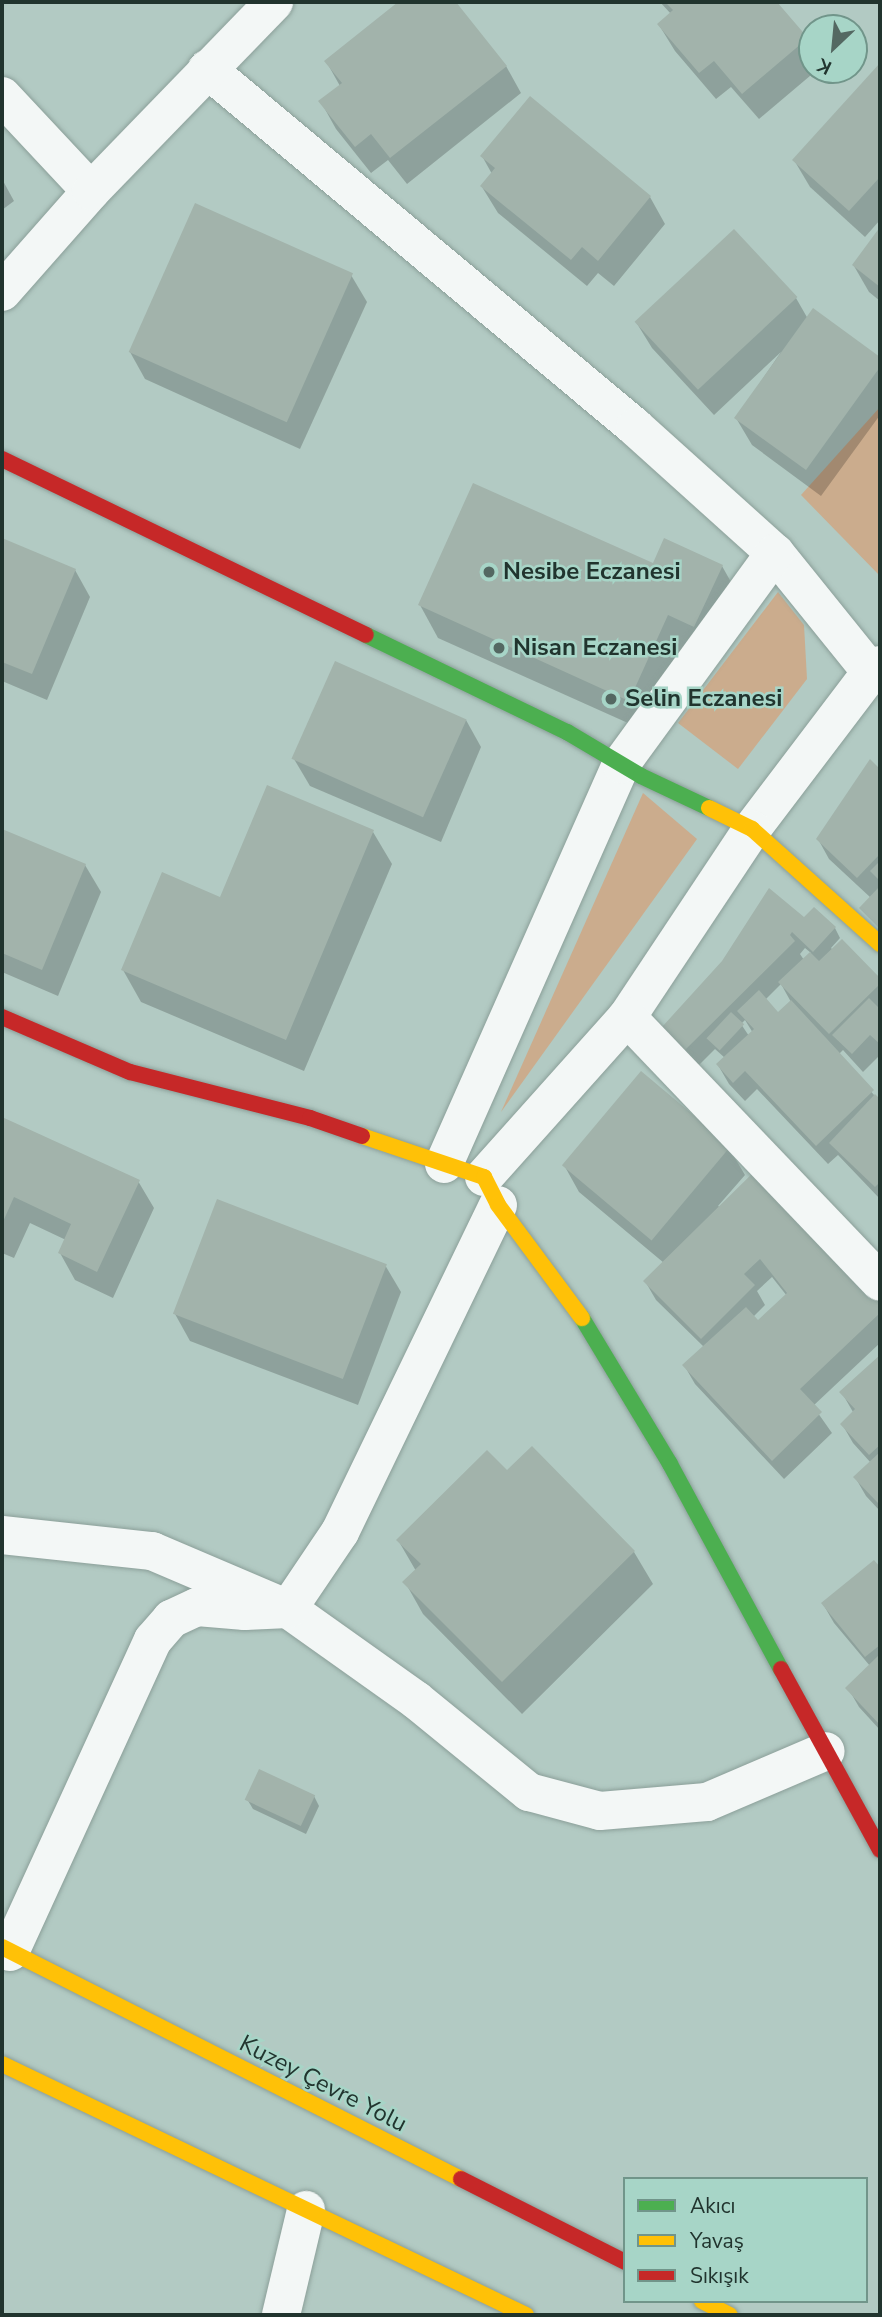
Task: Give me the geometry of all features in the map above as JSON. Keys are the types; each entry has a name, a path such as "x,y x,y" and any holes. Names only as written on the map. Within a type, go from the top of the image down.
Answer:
{"street":[{"path":"2,292 90,191 274,2"},
{"path":"207,69 624,418 775,553 876,668 752,829 627,1017 491,1191 340,1532 288,1609"},
{"path":"2,96 90,191"},
{"path":"2,459 567,732 621,764 752,829 880,944"},
{"path":"444,1164 621,764 775,553"},
{"path":"2,1017 130,1072 310,1118 444,1164 491,1191 585,1322 663,1452 880,1850"},
{"path":"627,1017 880,1282"},
{"path":"2,1535 152,1551 288,1609 416,1700 529,1791 600,1811 707,1801 826,1751"},
{"path":"6,1949 153,1640 171,1619 197,1607 245,1611 288,1609"},
{"name":"Kuzey Çevre Yolu","path":"6,1949 623,2261"},
{"path":"2,2064 526,2315"},
{"path":"281,2315 306,2210"},
{"path":"706,2303 730,2315"}],"shaded area":[{"path":"880,407 880,576 801,495"},
{"path":"778,592 804,625 807,679 738,769 678,723"},
{"path":"643,793 697,839 501,1112"}],"building":[{"path":"398,2 456,2 507,66 390,158 371,134 355,147 318,101 342,83 324,61"},
{"path":"665,2 777,2 798,26 798,46 742,94 714,61 699,73 657,24 673,10"},
{"path":"880,63 880,177 849,211 792,160 861,84 868,84 868,76"},
{"path":"530,96 651,196 598,261 582,247 571,260 480,186 495,168 480,156"},
{"path":"195,203 353,273 287,422 129,352"},
{"path":"880,227 880,287 852,265"},
{"path":"734,229 797,297 698,390 635,322"},
{"path":"813,308 880,357 880,367 806,470 734,418"},
{"path":"473,483 653,563 664,538 723,565 694,627 668,615 629,701 418,605"},
{"path":"2,538 76,569 32,674 2,662"},
{"path":"335,661 467,720 423,817 291,759"},
{"path":"870,759 880,769 880,854 857,878 816,839"},
{"path":"267,785 374,830 286,1040 121,970 162,872 220,897"},
{"path":"2,829 86,864 42,970 2,953"},
{"path":"880,861 880,881 870,871"},
{"path":"880,886 880,929 859,908"},
{"path":"769,888 804,917 814,907 836,927 813,952 792,932 790,935 795,941 685,1050 662,1027 722,961"},
{"path":"842,939 880,978 880,984 829,1034 778,982 810,952 819,961"},
{"path":"759,990 778,1012 791,1000 874,1090 816,1146 745,1071 733,1083 716,1064 754,1029 737,1011"},
{"path":"869,998 880,1009 880,1044 870,1035 852,1054 832,1035"},
{"path":"731,1012 744,1024 720,1051 706,1038"},
{"path":"641,1071 731,1146 652,1240 562,1165"},
{"path":"875,1094 880,1099 880,1182 875,1187 829,1143"},
{"path":"2,1117 140,1180 97,1272 58,1253 71,1224 14,1197 2,1224"},
{"path":"760,1166 880,1293 880,1313 800,1389 822,1412 772,1461 682,1365 746,1307 758,1320 787,1293 760,1259 744,1274 755,1285 701,1339 643,1281"},
{"path":"217,1199 387,1264 343,1379 173,1314"},
{"path":"880,1355 880,1445 869,1455 840,1424 855,1409 839,1392"},
{"path":"532,1446 635,1551 502,1682 402,1582 421,1564 396,1540 487,1450 507,1470"},
{"path":"880,1452 880,1501 878,1503 853,1477"},
{"path":"874,1560 880,1567 880,1645 865,1657 821,1603"},
{"path":"880,1654 880,1725 845,1688"},
{"path":"259,1769 315,1795 301,1826 245,1800"}],"traffic: fast":[{"path":"366,635 567,732 641,776 709,808"},
{"path":"582,1318 670,1464 781,1669"}],"traffic: slow":[{"path":"709,808 752,829 880,944"},
{"path":"362,1136 484,1177 498,1205 582,1318"},
{"path":"2,1947 461,2179"},
{"path":"2,2064 526,2315"},
{"path":"706,2303 730,2315"}],"traffic: jam":[{"path":"2,459 366,635"},
{"path":"2,1017 130,1072 310,1118 362,1136"},
{"path":"781,1669 880,1850"},
{"path":"461,2179 623,2261"}],"place":[{"name":"Nesibe Eczanesi","path":"489,572"},
{"name":"Nisan Eczanesi","path":"499,648"},
{"name":"Selin Eczanesi","path":"611,699"}]}
